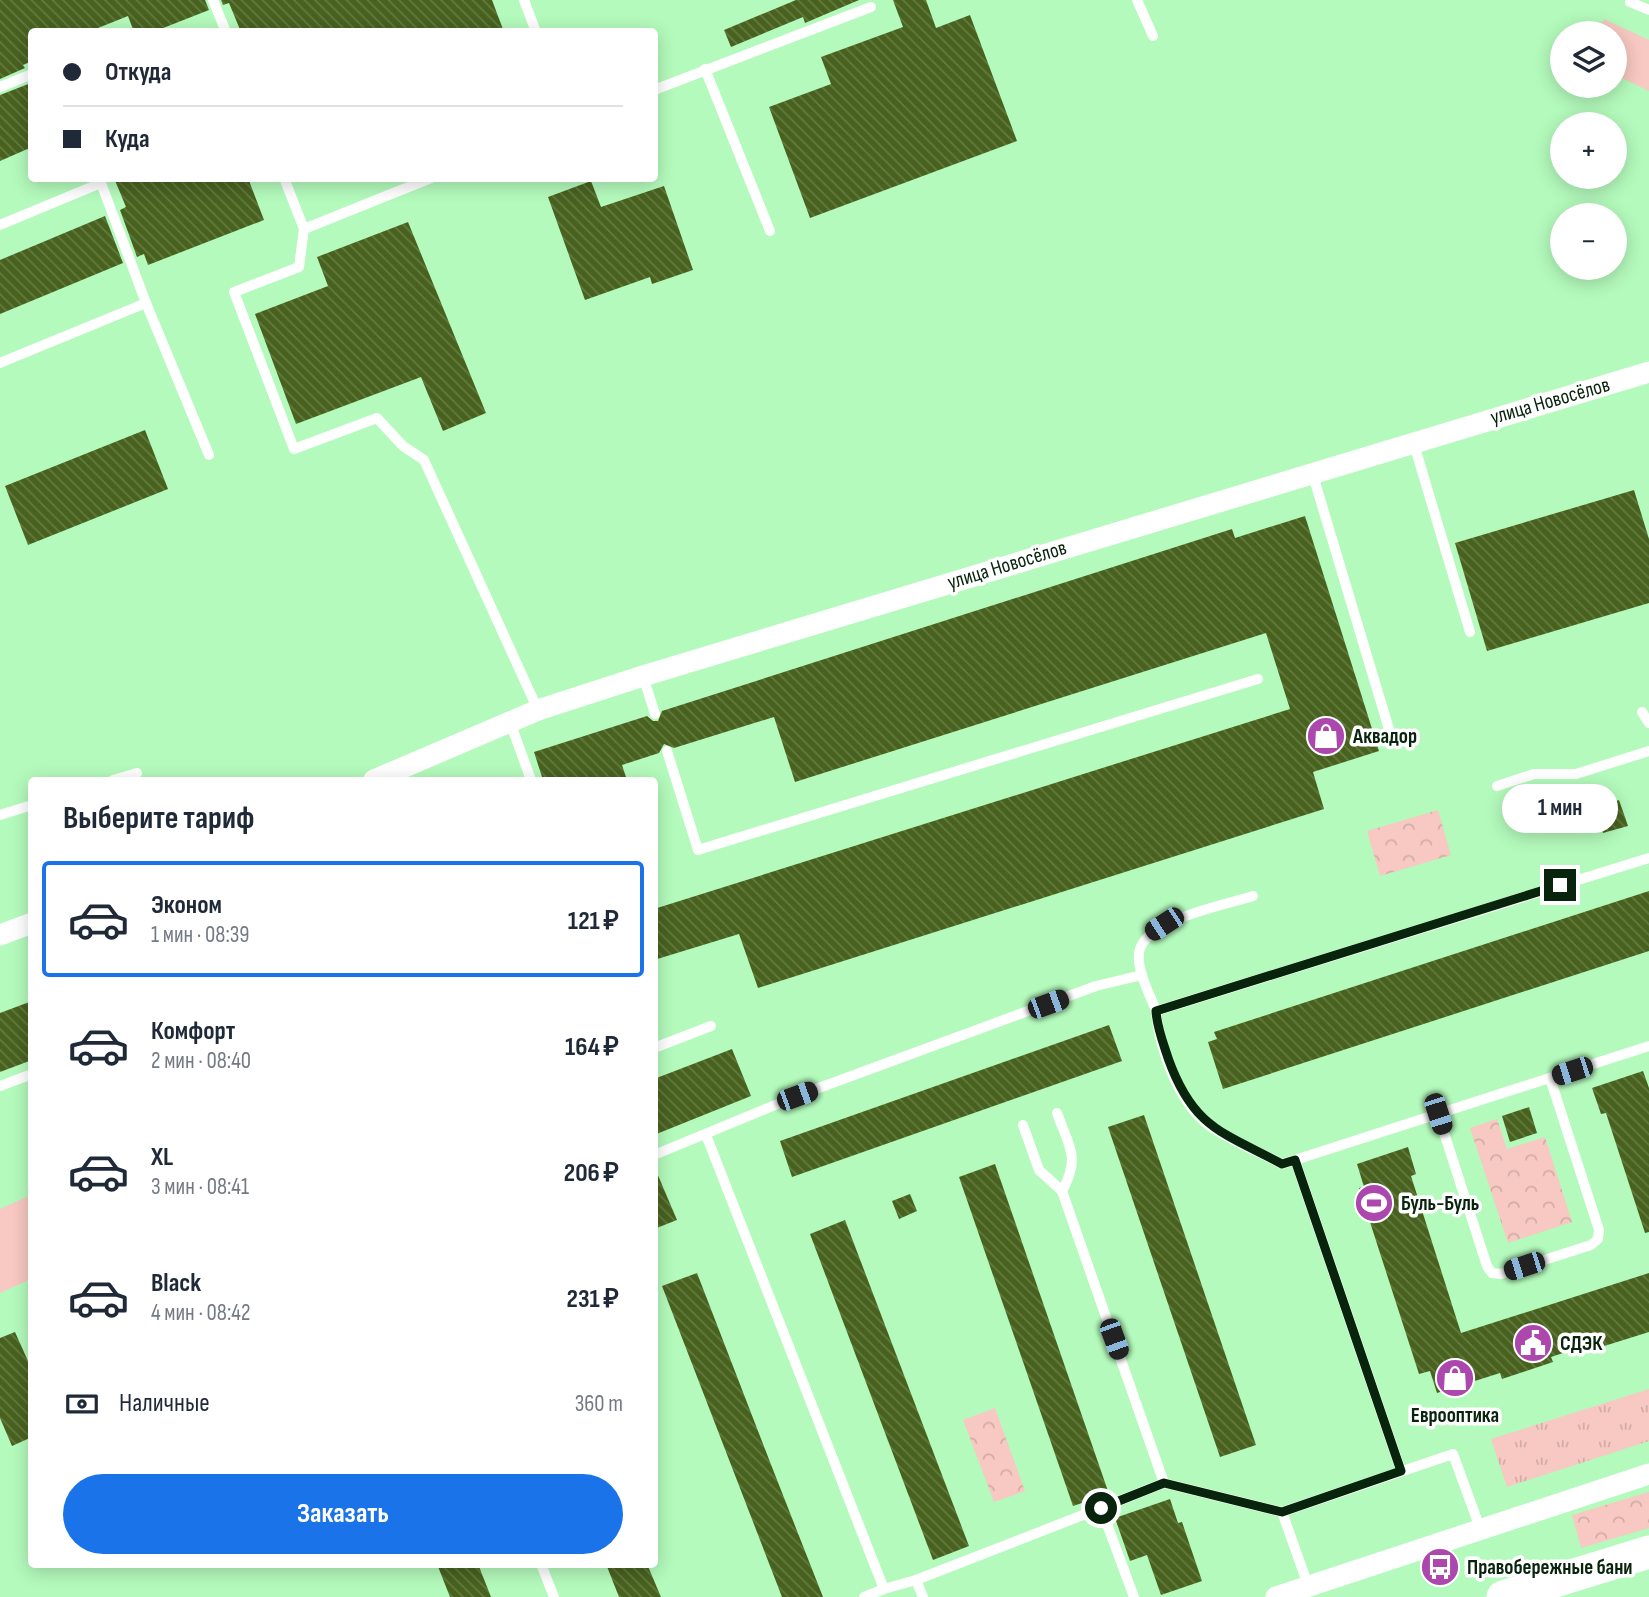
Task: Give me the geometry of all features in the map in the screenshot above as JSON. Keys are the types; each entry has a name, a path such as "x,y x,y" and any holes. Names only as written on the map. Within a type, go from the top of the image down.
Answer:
{"main road":[{"path":"1503,1597 1649,1552"}],"street":[{"name":"улица Новосёлов","path":"380,777 538,710 1413,441 1649,372"},
{"path":"0,935 28,924"},
{"path":"1276,1597 1649,1474"}],"lane":[{"path":"213,0 224,28"},
{"path":"524,0 534,28"},
{"path":"1137,0 1153,36"},
{"path":"1630,2 1649,10"},
{"path":"658,88 871,7"},
{"path":"705,69 770,232"},
{"path":"0,87 28,76"},
{"path":"286,182 304,229 299,267 234,292 294,449 377,418 404,446 424,460 538,710"},
{"path":"304,229 421,182"},
{"path":"0,225 101,183 146,303 209,455"},
{"path":"0,363 146,303"},
{"path":"1413,441 1470,632"},
{"path":"1312,472 1391,736"},
{"path":"643,677 655,714"},
{"path":"667,751 698,850 1258,679"},
{"path":"510,722 530,777"},
{"path":"1497,786 1534,774 1576,774 1649,751"},
{"path":"123,777 137,773"},
{"path":"0,815 28,806"},
{"path":"1156,1011 1649,858"},
{"path":"1253,896 1164,924 1146,935 1139,952 1142,975 1156,1011 1161,1039 1189,1106 1210,1126 1282,1164 1649,1046"},
{"path":"658,1153 797,1096 1096,986 1142,975"},
{"path":"658,1046 711,1026"},
{"path":"0,1086 28,1075"},
{"path":"1438,1114 1487,1266 1492,1273 1501,1274 1591,1245 1598,1239 1599,1230 1550,1078"},
{"path":"1057,1113 1074,1159 1073,1171 1062,1191"},
{"path":"1023,1125 1039,1170 1062,1191 1164,1483"},
{"path":"706,1135 884,1589"},
{"path":"1295,1160 1401,1471"},
{"path":"864,1597 916,1580 1164,1483 1282,1512 1454,1454 1480,1528"},
{"path":"1101,1508 1134,1597"},
{"path":"1282,1512 1308,1585"},
{"path":"543,1568 554,1597"},
{"path":"916,1580 923,1597"}],"green space":[{"path":"1627,30 1649,40 1649,91 1627,81"},
{"path":"1438,810 1451,855 1380,876 1367,831"},
{"path":"1497,1119 1507,1149 1545,1137 1572,1222 1508,1243 1470,1128"},
{"path":"28,1196 28,1280 0,1293 0,1209"},
{"path":"1649,1389 1649,1441 1507,1487 1491,1439"},
{"path":"995,1408 1025,1491 994,1502 963,1420"},
{"path":"1649,1492 1649,1528 1581,1548 1572,1515"}],"building":[{"path":"0,0 205,0 209,10 163,28 132,28 128,16 98,28 28,28 28,63 23,65 25,68 0,79"},
{"path":"221,0 492,0 502,28 239,28 229,3 223,5"},
{"path":"796,0 859,0 805,23 803,17 731,47 724,30"},
{"path":"893,0 926,0 936,28 970,15 1017,141 810,218 769,107 831,84 821,57 903,27"},
{"path":"28,84 28,149 0,161 0,95"},
{"path":"116,182 250,182 264,220 148,265 144,254 137,257 120,210 126,207"},
{"path":"591,182 601,207 664,186 693,270 652,284 650,277 585,300 548,197"},
{"path":"105,216 123,263 0,314 0,260"},
{"path":"408,222 486,413 443,431 421,377 296,424 255,314 328,286 317,257"},
{"path":"145,430 168,489 28,545 5,486"},
{"path":"1634,490 1649,539 1649,603 1487,651 1455,543"},
{"path":"1305,516 1379,751 1313,772 1324,809 758,988 739,934 658,959 658,908 1290,709 1266,633 795,782 774,717 674,748 664,744 659,753 622,765 626,777 542,777 534,752 647,716 658,721 662,711 1232,529 1235,538"},
{"path":"1619,800 1628,826 1603,833 1595,808"},
{"path":"1649,891 1649,951 1223,1089 1208,1042 1217,1039 1214,1032"},
{"path":"28,1002 28,1062 0,1072 0,1013"},
{"path":"1109,1025 1122,1061 792,1177 780,1141"},
{"path":"732,1049 751,1096 658,1133 658,1077"},
{"path":"1643,1071 1649,1088 1649,1232 1645,1233 1606,1113 1601,1114 1592,1088"},
{"path":"1529,1107 1537,1133 1510,1142 1502,1116"},
{"path":"1144,1115 1256,1445 1220,1457 1108,1127"},
{"path":"1408,1147 1416,1174 1411,1176 1461,1333 1649,1273 1649,1332 1601,1347 1599,1341 1551,1357 1553,1362 1502,1379 1500,1373 1437,1393 1430,1371 1419,1374 1359,1188 1364,1187 1357,1164"},
{"path":"995,1164 1109,1494 1073,1506 959,1177"},
{"path":"658,1175 677,1220 658,1227"},
{"path":"910,1194 917,1211 899,1219 892,1201"},
{"path":"845,1220 969,1546 933,1560 810,1234"},
{"path":"697,1273 823,1597 782,1597 662,1286"},
{"path":"15,1332 28,1361 28,1439 12,1446 0,1418 0,1338"},
{"path":"1170,1499 1178,1523 1182,1522 1202,1581 1161,1595 1147,1555 1130,1561 1115,1518"},
{"path":"439,1568 480,1568 491,1597 450,1597"},
{"path":"608,1568 649,1568 661,1597 619,1597"}],"place":[{"name":"Аквадор","path":"1326,736"},
{"name":"Буль-Буль","path":"1374,1203"},
{"name":"СДЭК","path":"1533,1343"},
{"name":"Еврооптика","path":"1455,1378"},
{"name":"Правобережные бани","path":"1440,1567"}],"route":[{"path":"1101,1508 1164,1483 1282,1512 1401,1471 1295,1160 1282,1164 1210,1126 1189,1106 1157,1027 1156,1011 1560,885"}]}
